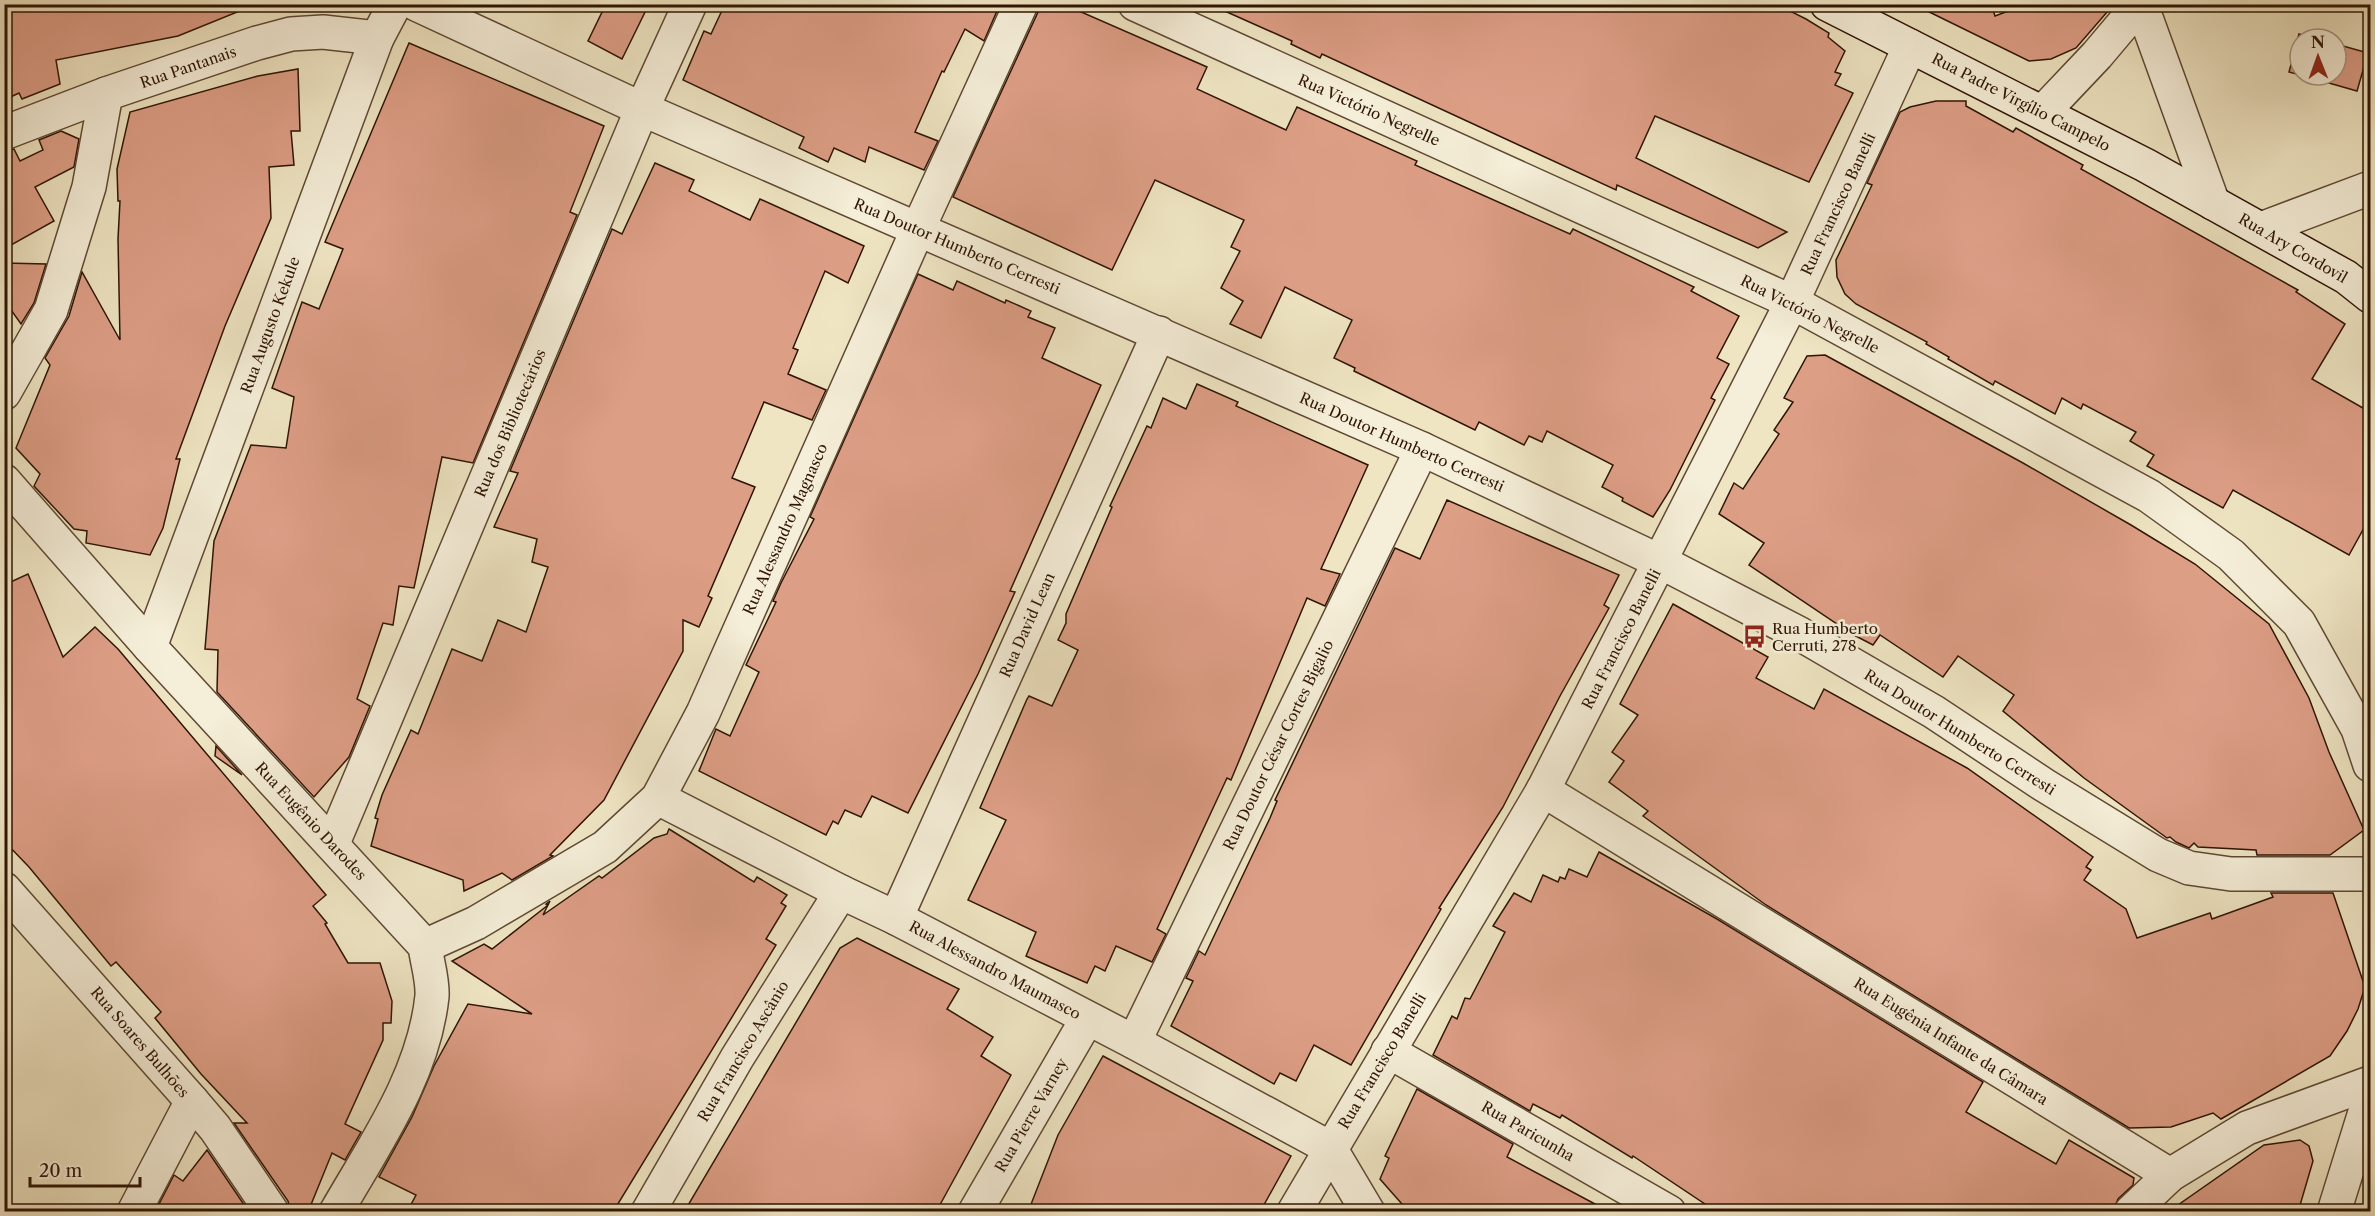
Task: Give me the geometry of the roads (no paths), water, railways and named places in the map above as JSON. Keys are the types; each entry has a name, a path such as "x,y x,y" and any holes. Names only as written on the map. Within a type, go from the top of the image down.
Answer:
{"street":[{"name":"Rua Augusto Kekule","path":"150,647 377,38 395,4"},
{"name":"Rua Doutor Humberto Cerresti","path":"416,4 642,109 1422,449 1661,562 1800,634 1934,712 2044,785 2158,855 2189,868 2231,874 2370,874"},
{"name":"Rua dos Bibliotecários","path":"333,843 642,109 690,4"},
{"name":"Rua Alessandro Magnasco","path":"425,946 476,923 605,847 658,798 703,713 918,229 1021,4"},
{"name":"Rua Victório Negrelle","path":"1136,4 1792,302 2149,496 2231,555 2300,623 2358,729 2370,765"},
{"name":"Rua Padre Virgílio Campelo","path":"1827,4 2043,112 2213,203"},
{"path":"2043,112 2097,55 2140,4 2213,203"},
{"name":"Rua Pantanais","path":"4,133 106,94 257,43 291,34 323,32 377,38"},
{"name":"Rua Francisco Banelli","path":"1294,1212 1543,790 1792,302 1910,46"},
{"path":"4,393 51,310 89,187 106,94"},
{"path":"2261,229 2370,188"},
{"name":"Rua Ary Cordovil","path":"2213,203 2346,277 2370,296"},
{"name":"Rua David Lean","path":"896,918 1159,333"},
{"name":"Rua Doutor César Cortes Bigalio","path":"1134,1042 1422,449"},
{"name":"Rua Eugênio Darodes","path":"4,481 150,647 333,843 425,946"},
{"name":"Rua Eugênia Infante da Câmara","path":"1543,790 2170,1175"},
{"name":"Rua Alessandro Maumasco","path":"658,798 1134,1042 1330,1149"},
{"name":"Rua Soares Bulhões","path":"4,889 192,1101 134,1212"},
{"name":"Rua Francisco Ascânio","path":"648,1212 737,1058 841,892"},
{"path":"336,1212 396,1108 424,1043 432,993 425,946"},
{"name":"Rua Pierre Varney","path":"975,1212 1087,1019"},
{"name":"Rua Paricunha","path":"1388,1051 1669,1212"},
{"path":"2131,1212 2170,1175 2247,1128 2370,1083"},
{"path":"2334,1212 2370,1096"},
{"path":"192,1101 215,1128 272,1212"},
{"path":"1330,1149 1368,1212"}],"place":[{"name":"Rua Humberto Cerruti, 278","path":"1754,637"}]}
